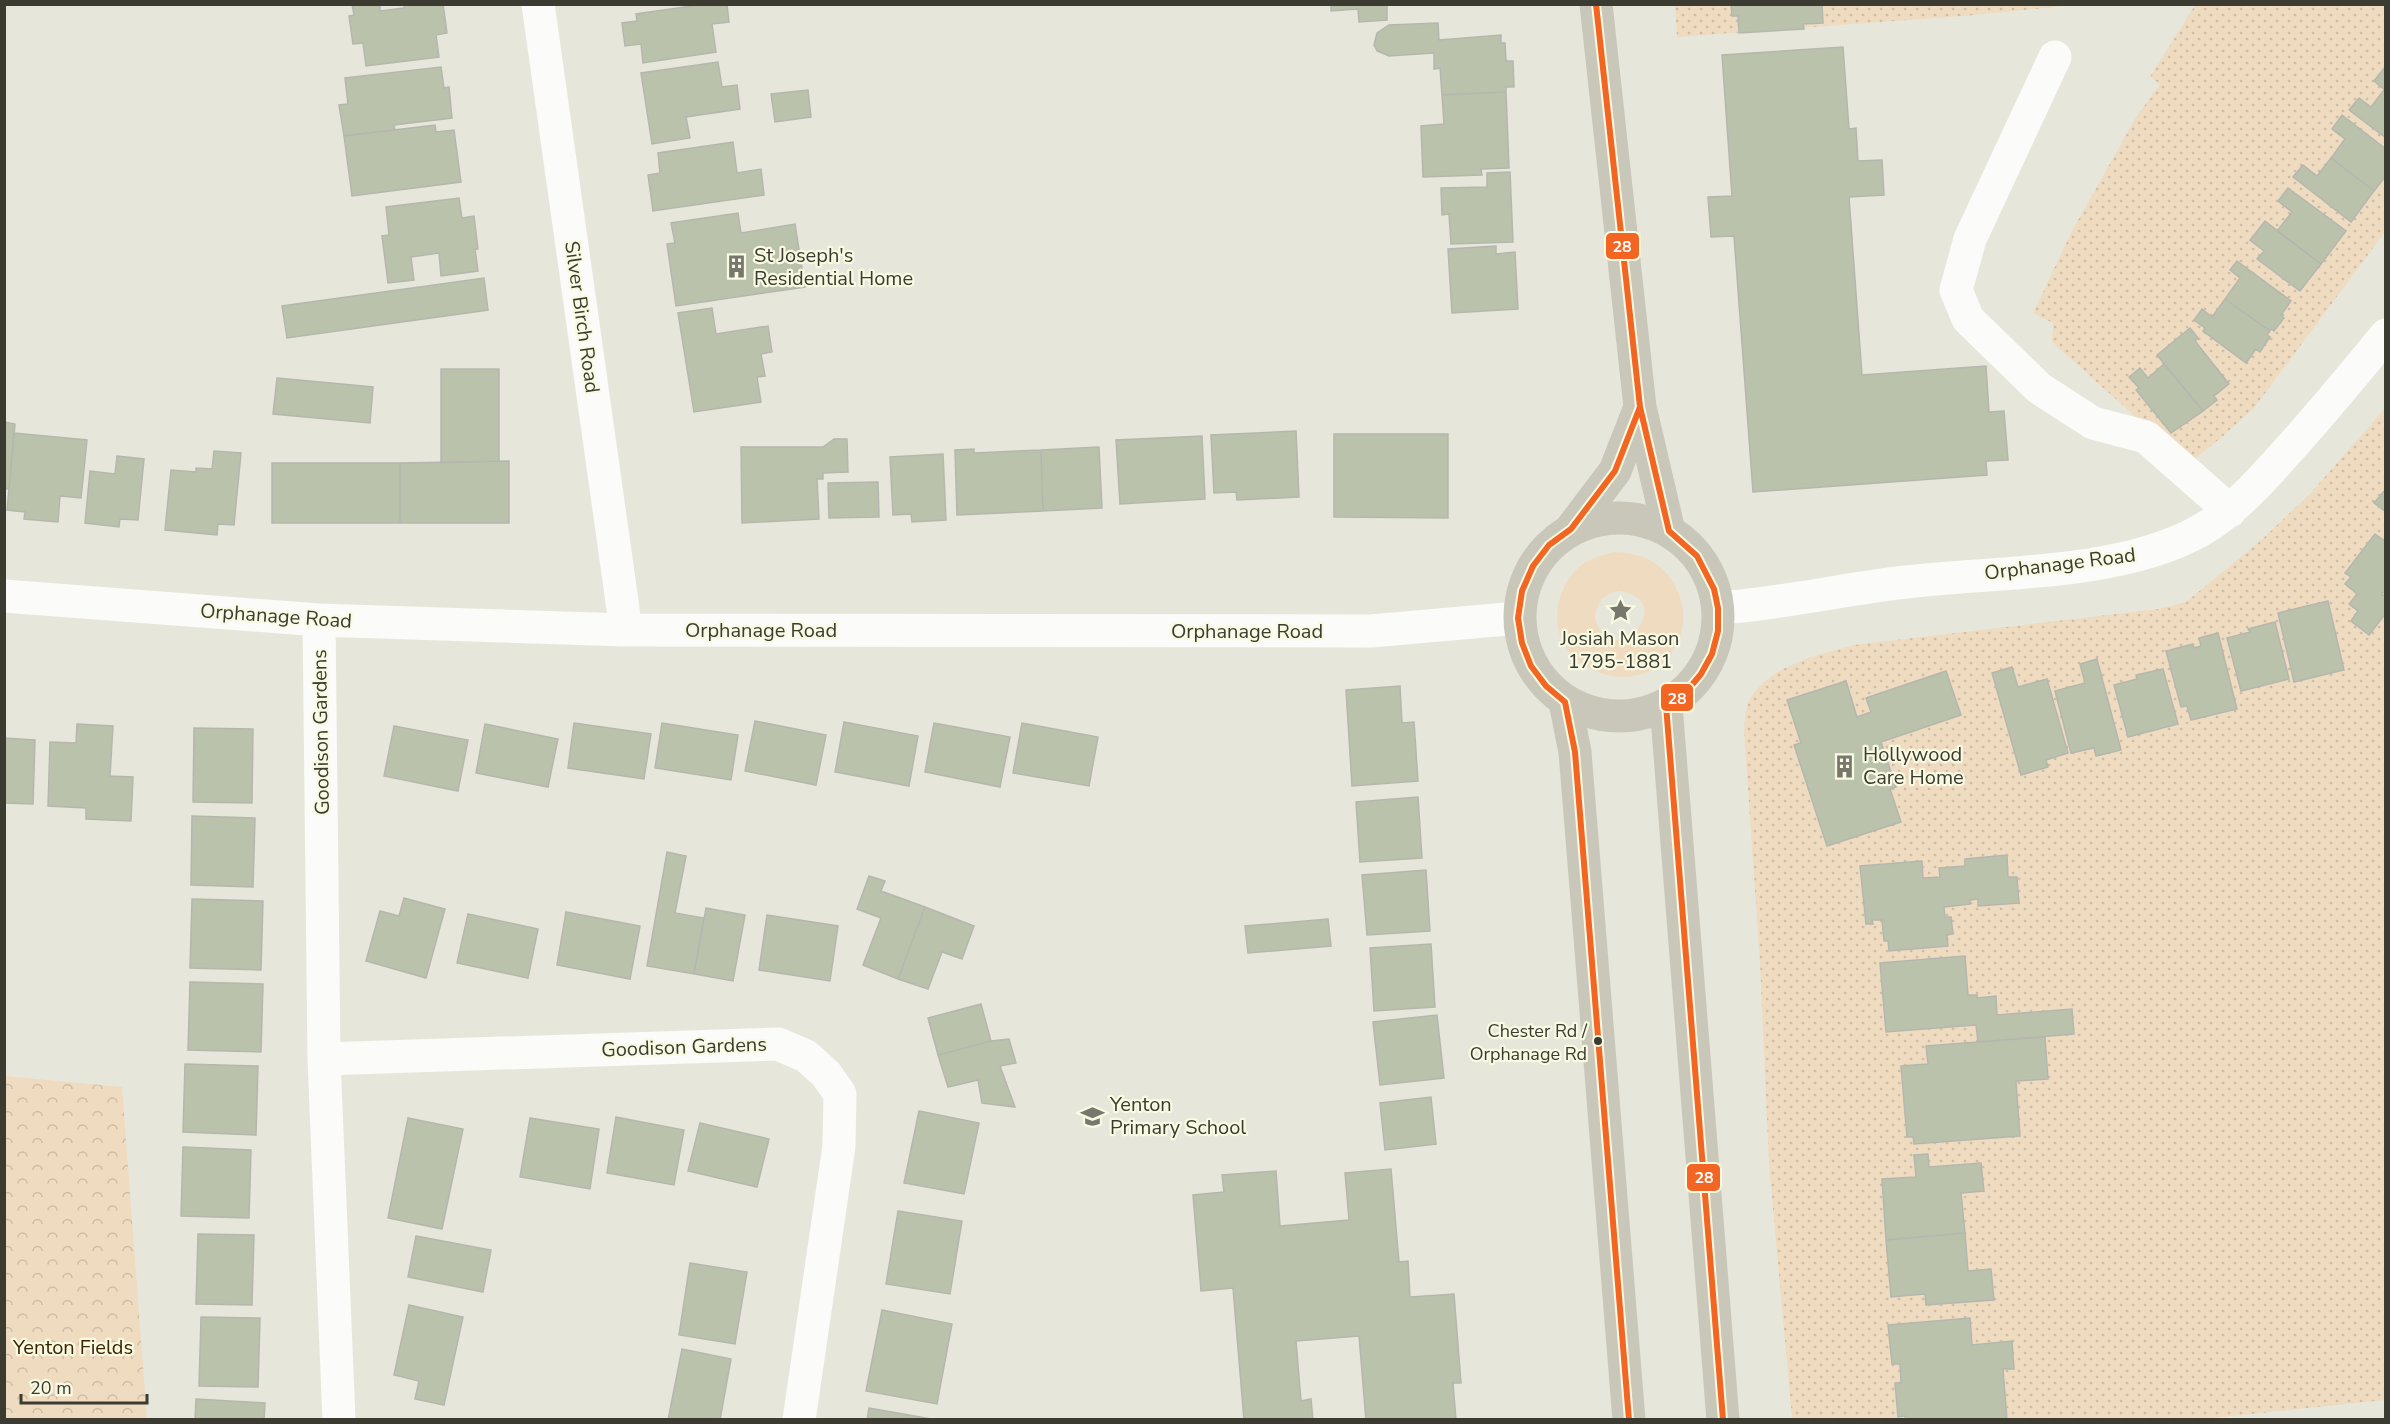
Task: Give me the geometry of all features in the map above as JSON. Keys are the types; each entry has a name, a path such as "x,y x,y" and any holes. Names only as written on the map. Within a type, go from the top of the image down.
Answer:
{"highway":[{"path":"1596,4 1640,407 1670,531"},
{"path":"1571,529 1595,520 1620,518 1646,521 1670,531 1698,556 1714,589 1718,608 1718,631 1712,654 1701,674 1686,692 1666,705 1642,715 1615,717 1589,712 1565,702 1546,686 1531,666 1522,643 1518,618 1522,591 1533,566 1550,545 1571,529 1615,471 1640,407"},
{"path":"1565,702 1575,752 1629,1419"},
{"path":"1666,705 1723,1419"}],"street":[{"name":"Silver Birch Road","path":"537,4 626,630"},
{"path":"2055,57 1970,239 1956,291 1968,320 2039,388 2093,423 2146,437 2230,511"},
{"name":"Orphanage Road","path":"1718,608 1906,582 2079,566 2135,557 2185,538 2230,511 2267,475 2329,405 2385,335"},
{"name":"Orphanage Road","path":"4,596 319,620 626,630 1371,631 1518,618"},
{"name":"Goodison Gardens","path":"319,620 324,1059 339,1419"},
{"name":"Goodison Gardens","path":"324,1059 778,1044 806,1056 826,1074 840,1094 839,1146 799,1419"}],"green space":[{"path":"1675,5 2075,5 1964,16 1677,37"},
{"path":"2195,5 2385,5 2385,232 2254,408 2192,461 2138,419 2052,342 2053,323 2033,313 2072,231 2135,119 2160,84 2150,77"},
{"path":"2385,408 2385,1400 2194,1420 1792,1419 1769,1164 1760,963 1744,731 1748,702 1759,687 1782,669 1853,645 2158,609 2186,602 2259,542 2310,494"},
{"path":"1614,552 1644,557 1661,568 1674,584 1682,603 1683,624 1673,650 1662,663 1634,676 1618,677 1602,674 1587,667 1565,646 1558,624 1559,600 1569,578 1585,563","holes":["1620,591 1637,597 1644,608 1643,619 1636,630 1626,638 1614,640 1603,634 1595,618 1602,599"]},
{"name":"Yenton Fields","path":"5,1076 122,1087 147,1419 5,1419"}],"building":[{"path":"352,4 380,4 380,11 404,8 404,4 443,4 447,33 436,35 439,57 366,66 363,43 353,44 349,16 354,15"},
{"path":"706,4 727,4 729,22 712,24 716,52 643,63 641,44 625,46 622,23 637,21 636,14"},
{"path":"1331,4 1387,5 1387,20 1359,22 1358,9 1331,11"},
{"path":"1731,4 1822,4 1823,23 1803,24 1804,29 1739,33 1738,16 1732,16"},
{"path":"1438,23 1439,40 1501,35 1501,43 1505,43 1506,61 1513,61 1514,87 1506,87 1506,92 1442,95 1440,68 1434,69 1434,53 1389,56 1377,51 1374,45 1377,33 1389,25"},
{"path":"1843,47 1849,129 1856,128 1858,161 1882,160 1884,195 1849,197 1862,375 1986,366 1989,412 2004,411 2008,460 1986,461 1987,475 1753,492 1734,236 1711,237 1708,197 1732,196 1722,55"},
{"path":"718,62 722,87 737,85 740,109 686,117 690,138 652,144 641,73"},
{"path":"2386,66 2386,91 2374,81"},
{"path":"441,67 444,88 449,87 452,118 394,125 395,130 344,136 339,105 348,104 345,78"},
{"path":"808,90 811,117 775,122 771,94"},
{"path":"2384,90 2386,91 2386,138 2349,110 2359,98 2371,107"},
{"path":"1506,92 1509,168 1481,169 1482,175 1423,177 1421,126 1444,124 1442,95"},
{"path":"2342,115 2386,149 2386,176 2374,191 2331,158 2345,139 2332,129"},
{"path":"435,125 436,132 454,130 461,182 352,196 344,136"},
{"path":"733,142 737,173 761,169 764,195 653,211 648,175 660,173 658,153"},
{"path":"2331,158 2374,191 2351,222 2293,177 2303,165 2317,176"},
{"path":"1510,172 1513,242 1451,244 1449,214 1442,215 1441,188 1487,187 1487,173"},
{"path":"2288,188 2346,231 2321,264 2277,231 2292,212 2278,201"},
{"path":"459,198 462,218 474,216 478,271 441,276 439,253 411,257 414,280 388,283 382,236 389,235 386,207"},
{"name":"St Joseph's Residential Home","path":"738,213 741,233 795,224 805,287 676,306 667,244 675,243 671,223"},
{"path":"2265,221 2321,264 2300,291 2257,259 2264,251 2250,240"},
{"path":"1496,246 1496,254 1515,252 1518,309 1452,313 1448,249"},
{"path":"2237,261 2291,301 2281,315 2284,318 2274,331 2271,329 2270,331 2225,299 2240,278 2230,270"},
{"path":"484,278 488,310 287,338 282,306"},
{"path":"2225,299 2270,331 2267,335 2270,337 2260,352 2256,349 2246,363 2203,331 2205,328 2194,320 2202,309 2212,317"},
{"path":"712,308 716,334 768,326 772,352 761,354 765,376 757,377 761,402 694,412 678,313"},
{"path":"2190,328 2198,338 2195,341 2229,384 2214,396 2217,400 2203,411 2157,355"},
{"path":"2164,364 2203,411 2171,433 2136,390 2139,388 2129,377 2140,368 2148,378"},
{"path":"441,369 499,369 499,461 441,463"},
{"path":"277,378 373,387 370,423 273,414"},
{"path":"4,422 15,424 9,489 4,489"},
{"path":"1296,431 1299,497 1237,500 1236,492 1214,493 1211,435"},
{"path":"14,433 87,440 81,498 60,496 58,522 24,519 25,512 7,510"},
{"path":"1334,434 1448,434 1448,518 1334,517"},
{"path":"1202,436 1205,499 1120,504 1116,440"},
{"path":"834,439 847,439 848,472 823,473 823,479 817,479 819,519 742,523 741,447 823,447"},
{"path":"1099,447 1102,508 1043,511 1041,450"},
{"path":"974,449 974,453 1041,450 1043,511 957,515 955,450"},
{"path":"214,451 241,453 234,525 218,524 217,535 165,530 171,470 196,472 196,468 212,469"},
{"path":"943,454 946,520 912,522 911,514 893,515 890,457"},
{"path":"117,456 144,459 138,520 120,519 119,527 85,523 90,471 115,474"},
{"path":"509,461 509,523 400,523 400,463"},
{"path":"272,463 400,463 400,523 272,523"},
{"path":"878,482 879,517 829,518 828,483"},
{"path":"2386,489 2386,512 2374,503"},
{"path":"2375,534 2386,542 2386,589 2382,594 2386,597 2386,613 2369,635 2351,621 2358,611 2349,604 2357,594 2345,584 2351,577 2345,573"},
{"path":"2328,601 2344,670 2294,682 2278,613"},
{"path":"2275,622 2289,679 2241,691 2227,638 2250,632 2248,629"},
{"path":"2218,633 2237,709 2191,720 2187,706 2181,707 2166,651 2193,644 2194,648 2201,646 2199,638"},
{"path":"2097,659 2121,750 2096,756 2094,748 2071,753 2055,691 2085,683 2080,664"},
{"path":"2012,667 2018,687 2047,679 2068,753 2046,760 2048,767 2021,775 1992,673"},
{"path":"2163,669 2178,724 2128,737 2114,685 2137,679 2136,675"},
{"name":"Hollywood Care Home","path":"1946,671 1961,715 1881,742 1896,787 1890,789 1901,822 1827,846 1794,745 1801,743 1787,700 1846,681 1857,717 1871,712 1866,698"},
{"path":"1400,686 1402,723 1414,722 1418,781 1352,786 1346,690"},
{"path":"755,721 826,735 816,785 745,771"},
{"path":"844,722 918,736 909,786 835,772"},
{"path":"574,723 651,734 644,779 568,768"},
{"path":"662,723 738,735 731,780 655,768"},
{"path":"934,723 1010,737 1000,787 925,772"},
{"path":"1022,723 1098,737 1089,786 1013,773"},
{"path":"77,724 113,726 110,776 133,777 131,821 86,819 86,808 48,806 50,742 76,743"},
{"path":"485,724 558,739 548,787 476,773"},
{"path":"394,726 468,740 458,791 384,776"},
{"path":"194,728 253,729 252,803 193,802"},
{"path":"4,738 35,740 33,804 4,803"},
{"path":"1418,797 1422,858 1360,862 1356,802"},
{"path":"192,816 255,818 253,887 191,885"},
{"path":"667,852 686,856 675,913 704,918 694,974 647,966"},
{"path":"2007,855 2008,877 2017,877 2019,903 1978,906 1978,899 1970,900 1970,904 1944,907 1945,917 1951,917 1953,934 1947,935 1948,946 1889,951 1888,941 1884,941 1882,920 1872,920 1873,924 1866,924 1860,866 1922,861 1923,878 1940,877 1939,868 1965,866 1965,859"},
{"path":"1426,870 1430,931 1367,935 1362,875"},
{"path":"869,876 885,881 881,891 925,907 898,979 863,965 881,918 857,909"},
{"path":"404,898 445,909 426,978 366,961 380,911 399,916"},
{"path":"192,899 263,901 261,970 190,968"},
{"path":"925,907 974,926 962,959 942,952 928,989 898,979"},
{"path":"706,908 745,915 733,981 694,974"},
{"path":"566,912 640,926 630,979 557,965"},
{"path":"468,914 538,929 528,978 457,963"},
{"path":"767,915 838,926 830,981 759,970"},
{"path":"1328,919 1331,946 1248,953 1245,926"},
{"path":"1431,944 1435,1007 1374,1011 1370,948"},
{"path":"1965,956 1968,995 1977,995 1977,998 1996,996 1997,1015 2072,1009 2074,1034 1978,1042 1976,1025 1886,1032 1880,963"},
{"path":"190,982 263,984 261,1052 188,1050"},
{"path":"981,1004 991,1041 938,1055 928,1018"},
{"path":"1437,1015 1444,1078 1380,1085 1373,1022"},
{"path":"2045,1037 2048,1079 2016,1081 2020,1136 1914,1144 1913,1137 1907,1137 1901,1066 1928,1064 1926,1046"},
{"path":"1009,1039 1016,1063 1000,1066 1015,1107 982,1103 978,1080 948,1087 938,1055 991,1041"},
{"path":"185,1064 258,1066 256,1135 183,1132"},
{"path":"1431,1097 1436,1144 1385,1150 1380,1103"},
{"path":"919,1111 979,1123 964,1194 904,1183"},
{"path":"616,1117 684,1130 674,1185 607,1173"},
{"path":"408,1118 463,1129 442,1229 388,1218"},
{"path":"530,1118 599,1129 590,1189 520,1177"},
{"path":"700,1123 769,1139 757,1187 688,1171"},
{"path":"183,1147 251,1150 249,1218 181,1216"},
{"path":"1928,1154 1929,1167 1981,1163 1984,1191 1961,1193 1965,1233 1886,1240 1882,1179 1916,1177 1914,1155"},
{"path":"1391,1169 1399,1262 1408,1261 1410,1297 1454,1294 1461,1383 1453,1383 1456,1420 1366,1420 1359,1336 1296,1341 1301,1401 1311,1399 1313,1420 1244,1420 1233,1288 1201,1291 1193,1195 1224,1192 1222,1175 1276,1171 1280,1226 1349,1220 1345,1173"},
{"path":"898,1211 962,1221 950,1294 886,1284"},
{"path":"1965,1233 1968,1271 1991,1269 1994,1300 1926,1305 1925,1294 1891,1297 1886,1240"},
{"path":"198,1234 254,1235 252,1305 196,1304"},
{"path":"416,1236 491,1250 483,1292 408,1277"},
{"path":"690,1263 747,1272 735,1344 679,1335"},
{"path":"409,1305 463,1317 444,1405 415,1399 419,1381 394,1375"},
{"path":"882,1310 952,1324 937,1404 866,1391"},
{"path":"201,1317 260,1318 258,1387 199,1386"},
{"path":"1970,1318 1972,1345 2012,1341 2014,1369 2003,1369 2007,1420 1906,1420 1905,1416 1898,1417 1895,1383 1901,1383 1900,1364 1892,1364 1888,1325"},
{"path":"682,1349 731,1359 720,1420 668,1420"},
{"path":"196,1399 265,1403 264,1420 195,1420"},
{"path":"869,1408 937,1420 867,1420"}],"transit line":[{"name":"28","path":"1596,4 1640,407 1669,531 1697,556 1714,589 1718,608 1718,631 1712,654 1701,674 1686,692 1666,705 1723,1420"},
{"name":"28","path":"1629,1420 1575,752 1565,702 1546,686 1531,666 1522,643 1518,618 1522,591 1533,566 1549,545 1571,529 1615,471 1640,407"}],"place":[{"name":"St Joseph's Residential Home","path":"736,266"},
{"name":"Josiah Mason 1795-1881","path":"1620,611"},
{"name":"Hollywood Care Home","path":"1845,766"},
{"name":"Chester Rd / Orphanage Rd","path":"1598,1041"},
{"name":"Yenton Primary School","path":"1092,1116"}]}
